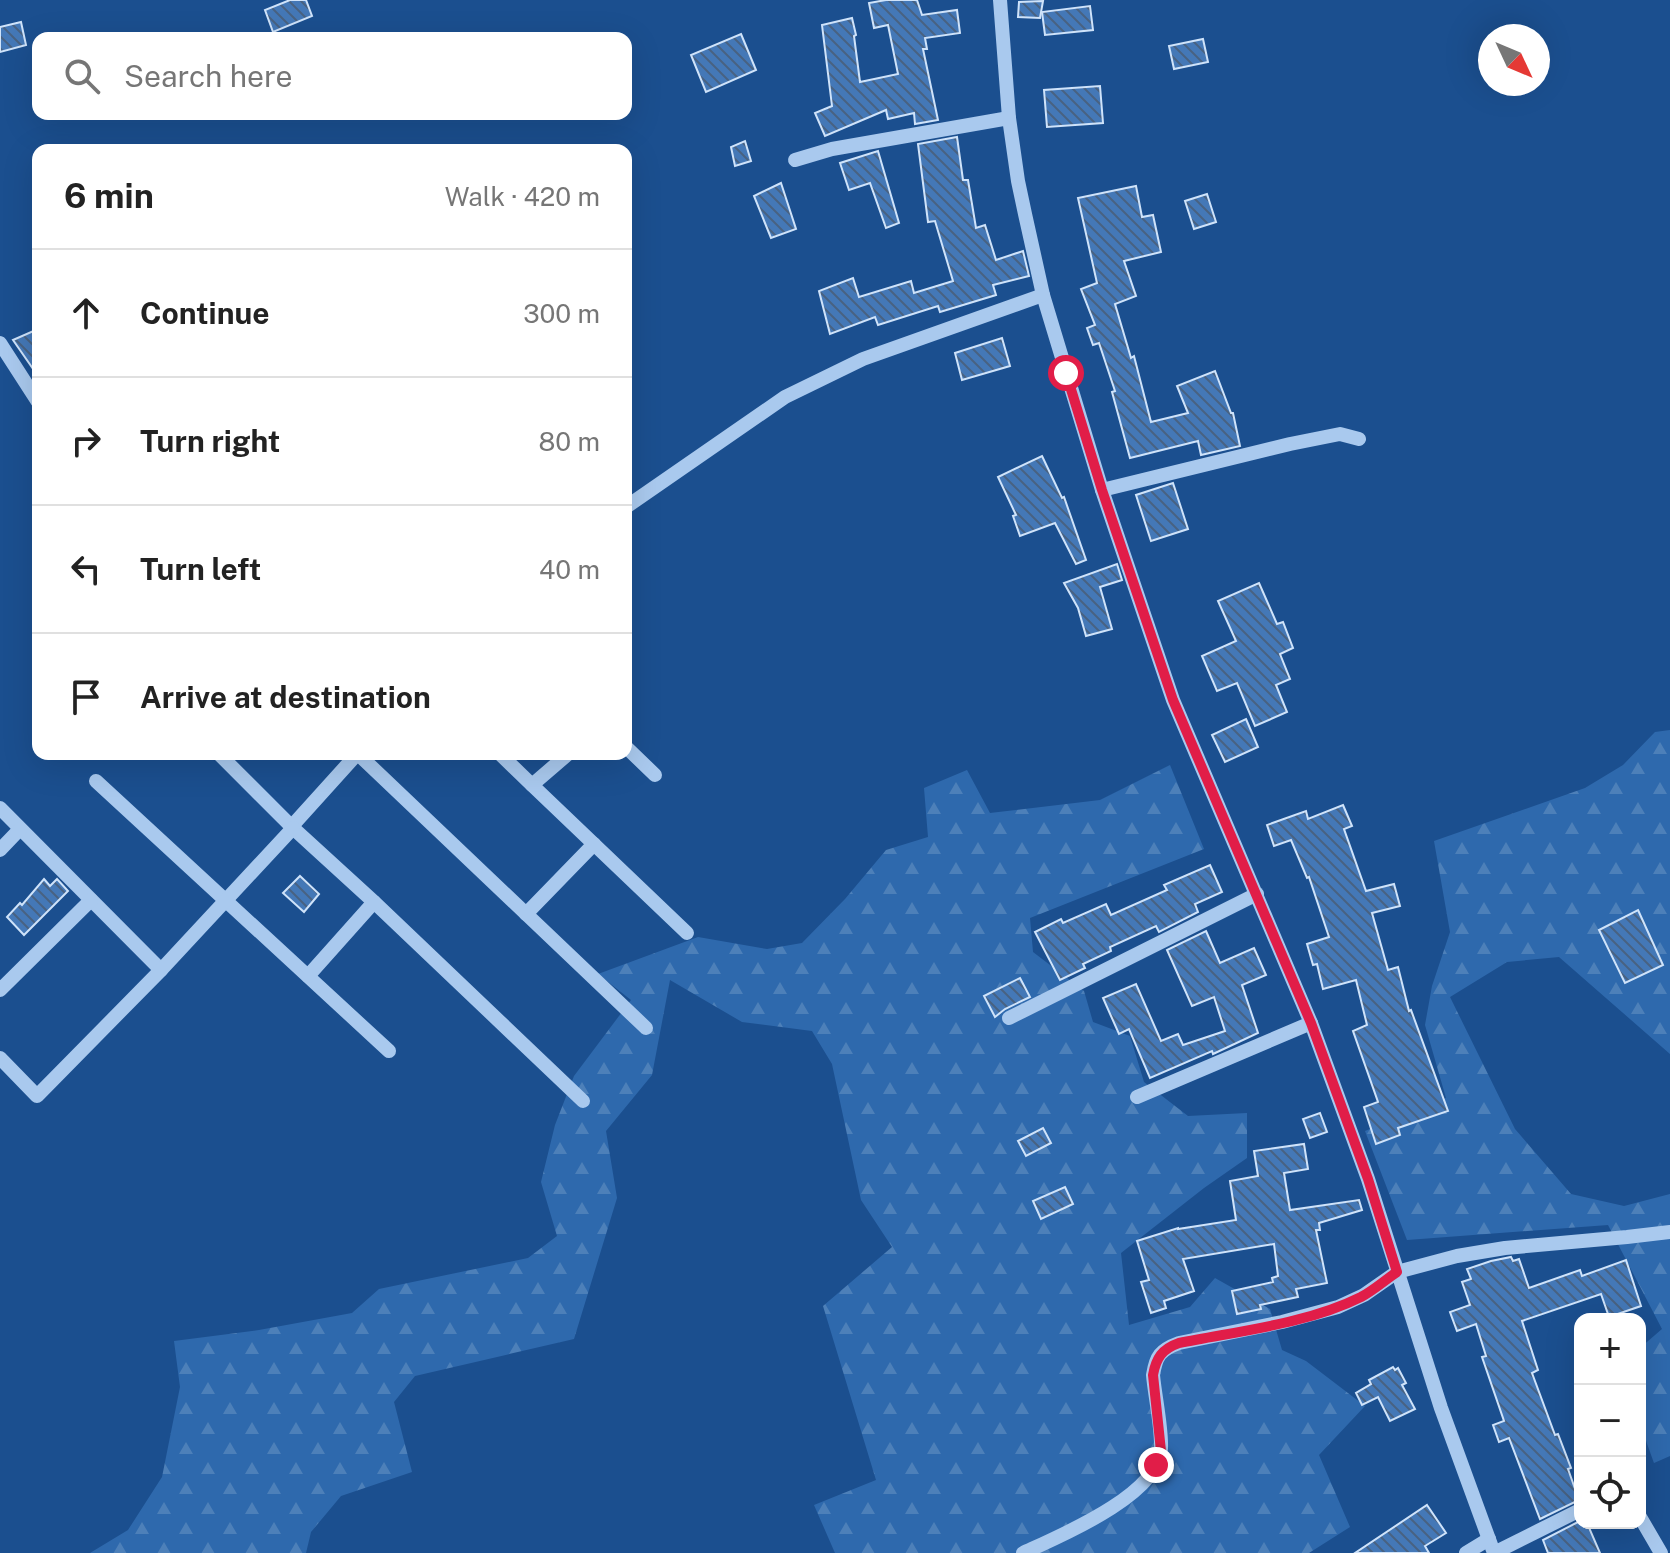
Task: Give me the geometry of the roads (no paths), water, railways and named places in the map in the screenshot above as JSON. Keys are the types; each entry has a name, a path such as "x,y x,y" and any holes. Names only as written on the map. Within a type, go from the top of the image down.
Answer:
{"street":[{"path":"1000,0 1009,118 1018,181 1043,295 1102,490 1173,700 1311,1023 1368,1179 1441,1408 1492,1548"},
{"path":"795,160 832,149 1009,118"},
{"path":"632,503 785,397 863,359 1043,295"},
{"path":"0,343 32,393"},
{"path":"1102,490 1340,434 1359,439"},
{"path":"632,753 655,775"},
{"path":"225,760 583,1101"},
{"path":"0,1058 37,1096 227,901 352,760"},
{"path":"363,760 646,1028"},
{"path":"506,760 687,933"},
{"path":"532,785 561,760"},
{"path":"96,781 389,1051"},
{"path":"0,808 161,970"},
{"path":"0,850 20,829"},
{"path":"526,914 594,844"},
{"path":"1009,1018 1257,894"},
{"path":"0,990 91,900"},
{"path":"308,976 374,902"},
{"path":"1137,1097 1311,1023"},
{"path":"1023,1553 1098,1517 1137,1489 1149,1476 1161,1451 1154,1365 1161,1352 1168,1347 1338,1307 1364,1295 1397,1272 1457,1256 1505,1248 1670,1232"},
{"path":"1466,1553 1492,1548 1574,1513"},
{"path":"1646,1527 1661,1553"}]}
